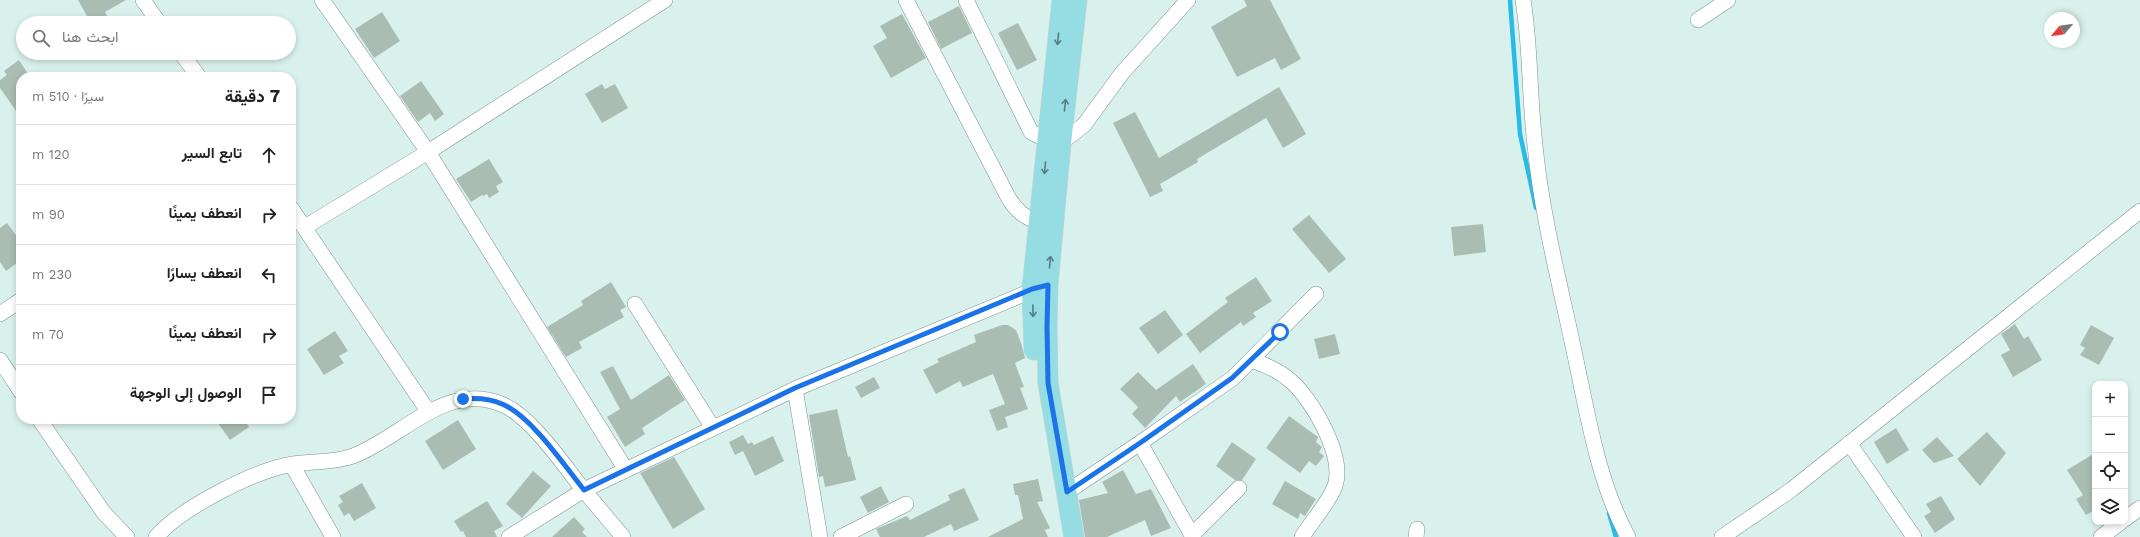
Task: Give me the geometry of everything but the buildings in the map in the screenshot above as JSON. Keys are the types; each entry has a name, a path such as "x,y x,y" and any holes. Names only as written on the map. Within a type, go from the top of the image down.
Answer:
{"main road":[{"path":"1062,0 1054,142 1040,287 1047,326 1048,383 1074,537"},
{"path":"1060,537 1037,400 1040,223 1077,0"}],"street":[{"path":"143,0 155,16"},
{"path":"322,0 428,152 626,470"},
{"path":"305,227 428,152 647,4 665,0"},
{"path":"906,0 1014,208 1022,216 1040,223"},
{"path":"966,0 1027,126 1035,136 1054,142 1084,125 1122,73 1188,0"},
{"path":"1523,0 1530,61 1534,145 1548,228 1596,452 1609,497 1628,537"},
{"path":"1698,20 1728,0"},
{"path":"186,60 195,72"},
{"path":"1722,537 1791,490 2140,211"},
{"path":"296,215 428,411"},
{"path":"508,537 584,490 795,388 1040,287"},
{"path":"1067,492 1232,378 1252,360 1316,294"},
{"path":"0,314 16,303"},
{"path":"636,304 712,428"},
{"path":"0,360 16,384"},
{"path":"1252,360 1277,371 1298,389 1326,432 1335,458 1337,472 1335,486 1302,537"},
{"path":"795,388 820,537"},
{"path":"163,534 225,490 243,481 292,464 352,456 396,434 428,411 463,399 482,398 502,404 521,417 544,441 623,537"},
{"path":"42,424 104,513 127,537"},
{"path":"1140,443 1193,536 1239,488"},
{"path":"1850,443 1914,537"},
{"path":"292,464 333,537"},
{"path":"841,537 906,504"},
{"path":"2128,517 2140,508"},
{"path":"2101,537 2117,525"}],"waterway":[{"path":"1510,0 1520,134 1536,208"},
{"path":"1609,513 1616,537"}],"route":[{"path":"463,399 482,398 502,404 521,417 544,441 584,490 795,388 1032,289 1048,285 1048,383 1067,492 1232,378 1280,332"}]}
